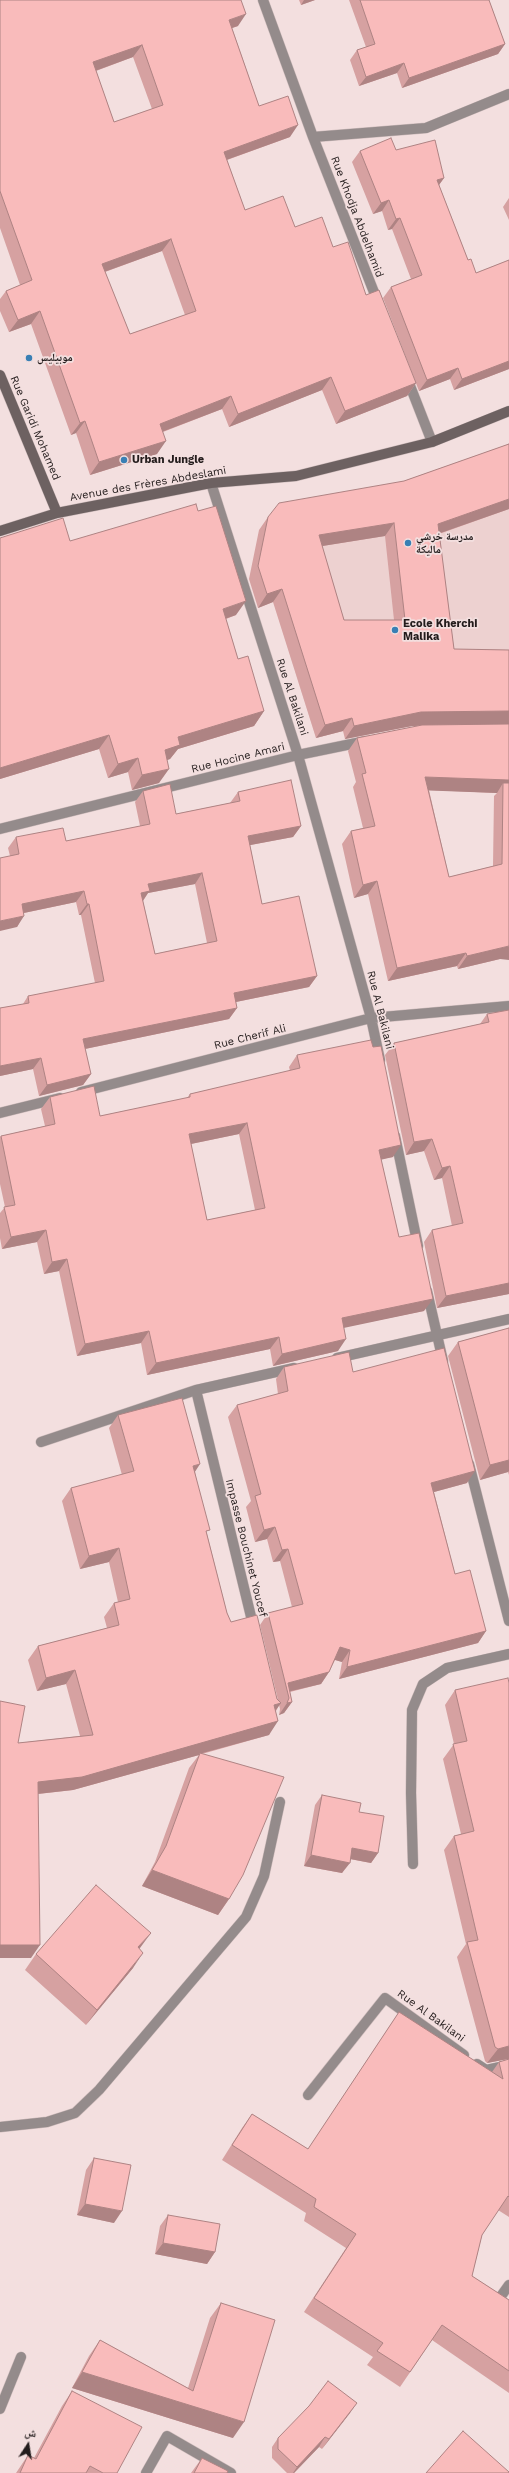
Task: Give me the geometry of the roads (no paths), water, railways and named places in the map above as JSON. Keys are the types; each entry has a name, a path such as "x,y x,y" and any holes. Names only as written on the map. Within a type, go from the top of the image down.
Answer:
{"main road":[{"name":"Rue Garidi Mohamed","path":"0,374 57,513"},
{"name":"Avenue des Frères Abdeslami","path":"0,531 57,513 211,484 296,476 432,442 509,411"}],"street":[{"name":"Rue Khodja Abdelhamid","path":"263,0 313,137 383,315"},
{"path":"313,137 426,128 509,94"},
{"path":"403,367 432,442"},
{"name":"Rue Al Bakilani","path":"211,484 298,755 371,1018 382,1072"},
{"name":"Rue Hocine Amari","path":"0,829 298,755 374,740"},
{"name":"Rue Cherif Ali","path":"0,1113 371,1018 509,1006"},
{"path":"393,1126 420,1258"},
{"path":"425,1281 446,1374"},
{"path":"328,1360 509,1320"},
{"path":"41,1442 196,1390 304,1365"},
{"name":"Impasse Bouchinet Youcef","path":"196,1390 257,1642"},
{"path":"466,1451 509,1621"},
{"path":"413,1864 411,1793 412,1710 423,1684 447,1668 509,1654"},
{"path":"0,2127 47,2122 75,2113 99,2090 246,1917 264,1876 280,1802"},
{"name":"Rue Al Bakilani","path":"308,2095 385,1998 486,2070 509,2065"},
{"path":"509,2285 499,2299 509,2307"},
{"path":"0,2409 21,2357"},
{"path":"146,2473 166,2436 231,2473"}],"place":[{"name":"موبيليس","path":"29,358"},
{"name":"Urban Jungle","path":"124,460"},
{"name":"مدرسة خرشي ماليكة","path":"408,543"},
{"name":"Ecole Kherchi Malika","path":"395,630"}]}
